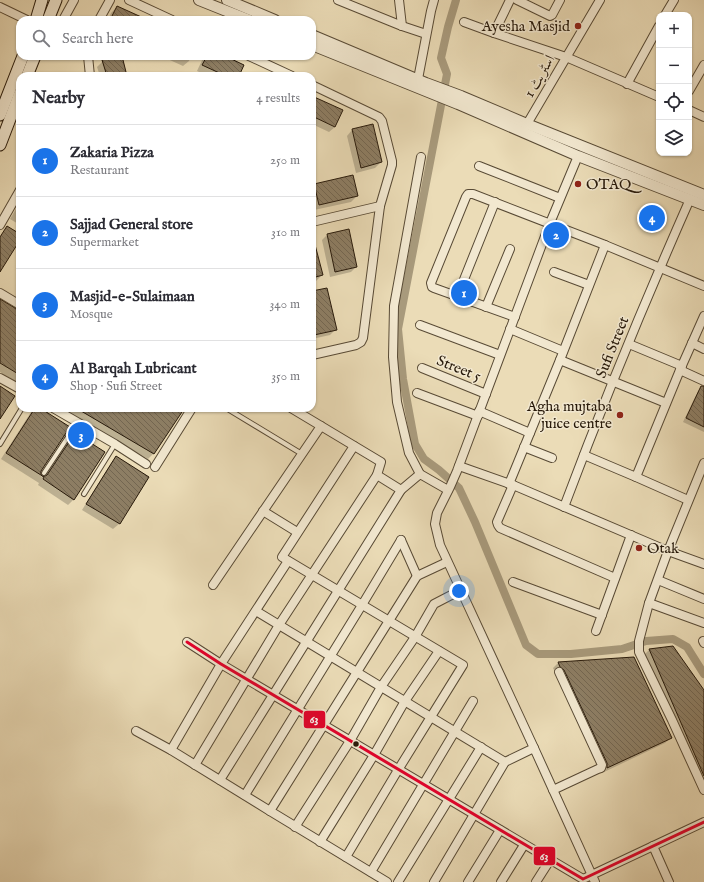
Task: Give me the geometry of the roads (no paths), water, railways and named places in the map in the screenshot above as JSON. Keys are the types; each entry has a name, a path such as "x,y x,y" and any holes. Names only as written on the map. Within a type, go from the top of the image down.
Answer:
{"main road":[{"path":"37,16 42,0"},
{"path":"50,16 56,0"},
{"path":"17,72 21,60"},
{"path":"29,72 33,60"},
{"path":"0,115 16,74"},
{"path":"0,145 16,103"}],"street":[{"path":"65,16 74,0"},
{"path":"101,16 110,0"},
{"path":"129,0 163,16"},
{"path":"199,0 239,16"},
{"path":"226,0 265,16"},
{"path":"338,0 426,34"},
{"path":"358,9 362,0"},
{"path":"399,0 402,26"},
{"path":"423,84 426,34 434,0"},
{"path":"494,33 510,0"},
{"path":"517,0 550,16 560,0"},
{"name":"اسٹریٹ 1","path":"527,124 600,0"},
{"path":"667,12 674,0"},
{"path":"0,7 19,16"},
{"path":"464,22 566,58 656,96"},
{"path":"627,84 656,31"},
{"path":"316,37 569,147 704,195"},
{"path":"316,46 423,84"},
{"path":"88,60 90,72"},
{"path":"258,60 283,72"},
{"path":"692,86 704,65"},
{"path":"316,87 379,117 382,121 392,161 380,206 363,338 361,342 356,345 316,354"},
{"path":"460,100 527,124 569,147 578,156 704,205"},
{"path":"692,111 704,117"},
{"path":"421,156 394,306 393,357 397,402 410,453 420,474 449,488"},
{"path":"578,156 550,223 458,468 437,513 435,524 440,545 447,562 593,878"},
{"path":"479,166 560,198"},
{"path":"514,317 432,287 431,283 466,196 471,194 550,223 704,286"},
{"path":"0,225 16,197"},
{"name":"Sufi Street","path":"564,506 660,267 690,199"},
{"path":"457,297 495,202"},
{"path":"316,221 380,206"},
{"path":"605,245 524,447 497,522 500,528 616,578"},
{"path":"486,307 510,250"},
{"path":"554,272 589,286"},
{"path":"0,294 16,303"},
{"path":"636,477 704,316"},
{"path":"420,325 500,355"},
{"path":"510,329 563,351"},
{"path":"692,343 704,348"},
{"path":"629,344 681,368 704,381"},
{"path":"560,360 666,403"},
{"name":"Street 5","path":"422,368 486,394"},
{"path":"0,378 16,387"},
{"path":"417,393 478,413 530,433"},
{"path":"60,412 146,464"},
{"path":"155,467 189,412"},
{"path":"195,765 279,625 377,475 381,462 298,412"},
{"path":"213,585 321,426"},
{"path":"346,857 463,666 282,557 354,446"},
{"path":"524,447 552,458"},
{"path":"584,455 688,500"},
{"path":"704,462 649,603 639,644 639,652 704,790"},
{"path":"458,468 511,485 668,551 704,564"},
{"path":"220,780 401,490 420,474"},
{"path":"377,475 401,490"},
{"path":"263,511 298,532"},
{"path":"596,631 631,535"},
{"path":"245,796 401,540 418,576"},
{"path":"171,750 221,664 288,561"},
{"path":"270,812 418,576 447,562"},
{"path":"658,580 704,599"},
{"path":"513,582 602,615"},
{"path":"295,827 350,741 381,687 415,637 434,604 461,590"},
{"path":"649,603 704,623"},
{"path":"256,611 506,762"},
{"path":"187,642 221,664 550,860 573,879 583,880 593,878 653,846 704,822"},
{"path":"320,842 374,755 405,701 439,651"},
{"path":"553,790 601,768 602,765 559,672"},
{"path":"371,872 473,701"},
{"path":"136,731 171,750 270,812 387,882"},
{"path":"398,882 481,747"},
{"path":"434,882 506,762 534,748"},
{"path":"468,882 500,830"},
{"path":"501,882 524,845"},
{"path":"653,846 669,882"},
{"path":"536,882 550,860"}],"lane":[{"path":"0,444 20,412"},
{"path":"233,412 302,454"},
{"path":"44,473 78,422"},
{"path":"84,494 115,444"}],"waterway":[{"path":"456,0 441,58 447,74 398,329 403,379 415,444 424,459 459,488 475,522 526,645 538,654 571,654 622,649 646,641 673,639 687,647 704,674"}],"place":[{"name":"Ayesha Masjid","path":"578,26"},
{"name":"OTAQ","path":"578,184"},
{"name":"Al Barqah Lubricant","path":"652,218"},
{"name":"Sajjad General store","path":"556,235"},
{"name":"Zakaria Pizza","path":"464,293"},
{"name":"Agha mujtaba juice centre","path":"620,415"},
{"name":"Masjid-e-Sulaimaan","path":"81,435"},
{"name":"Otak","path":"639,548"}]}
